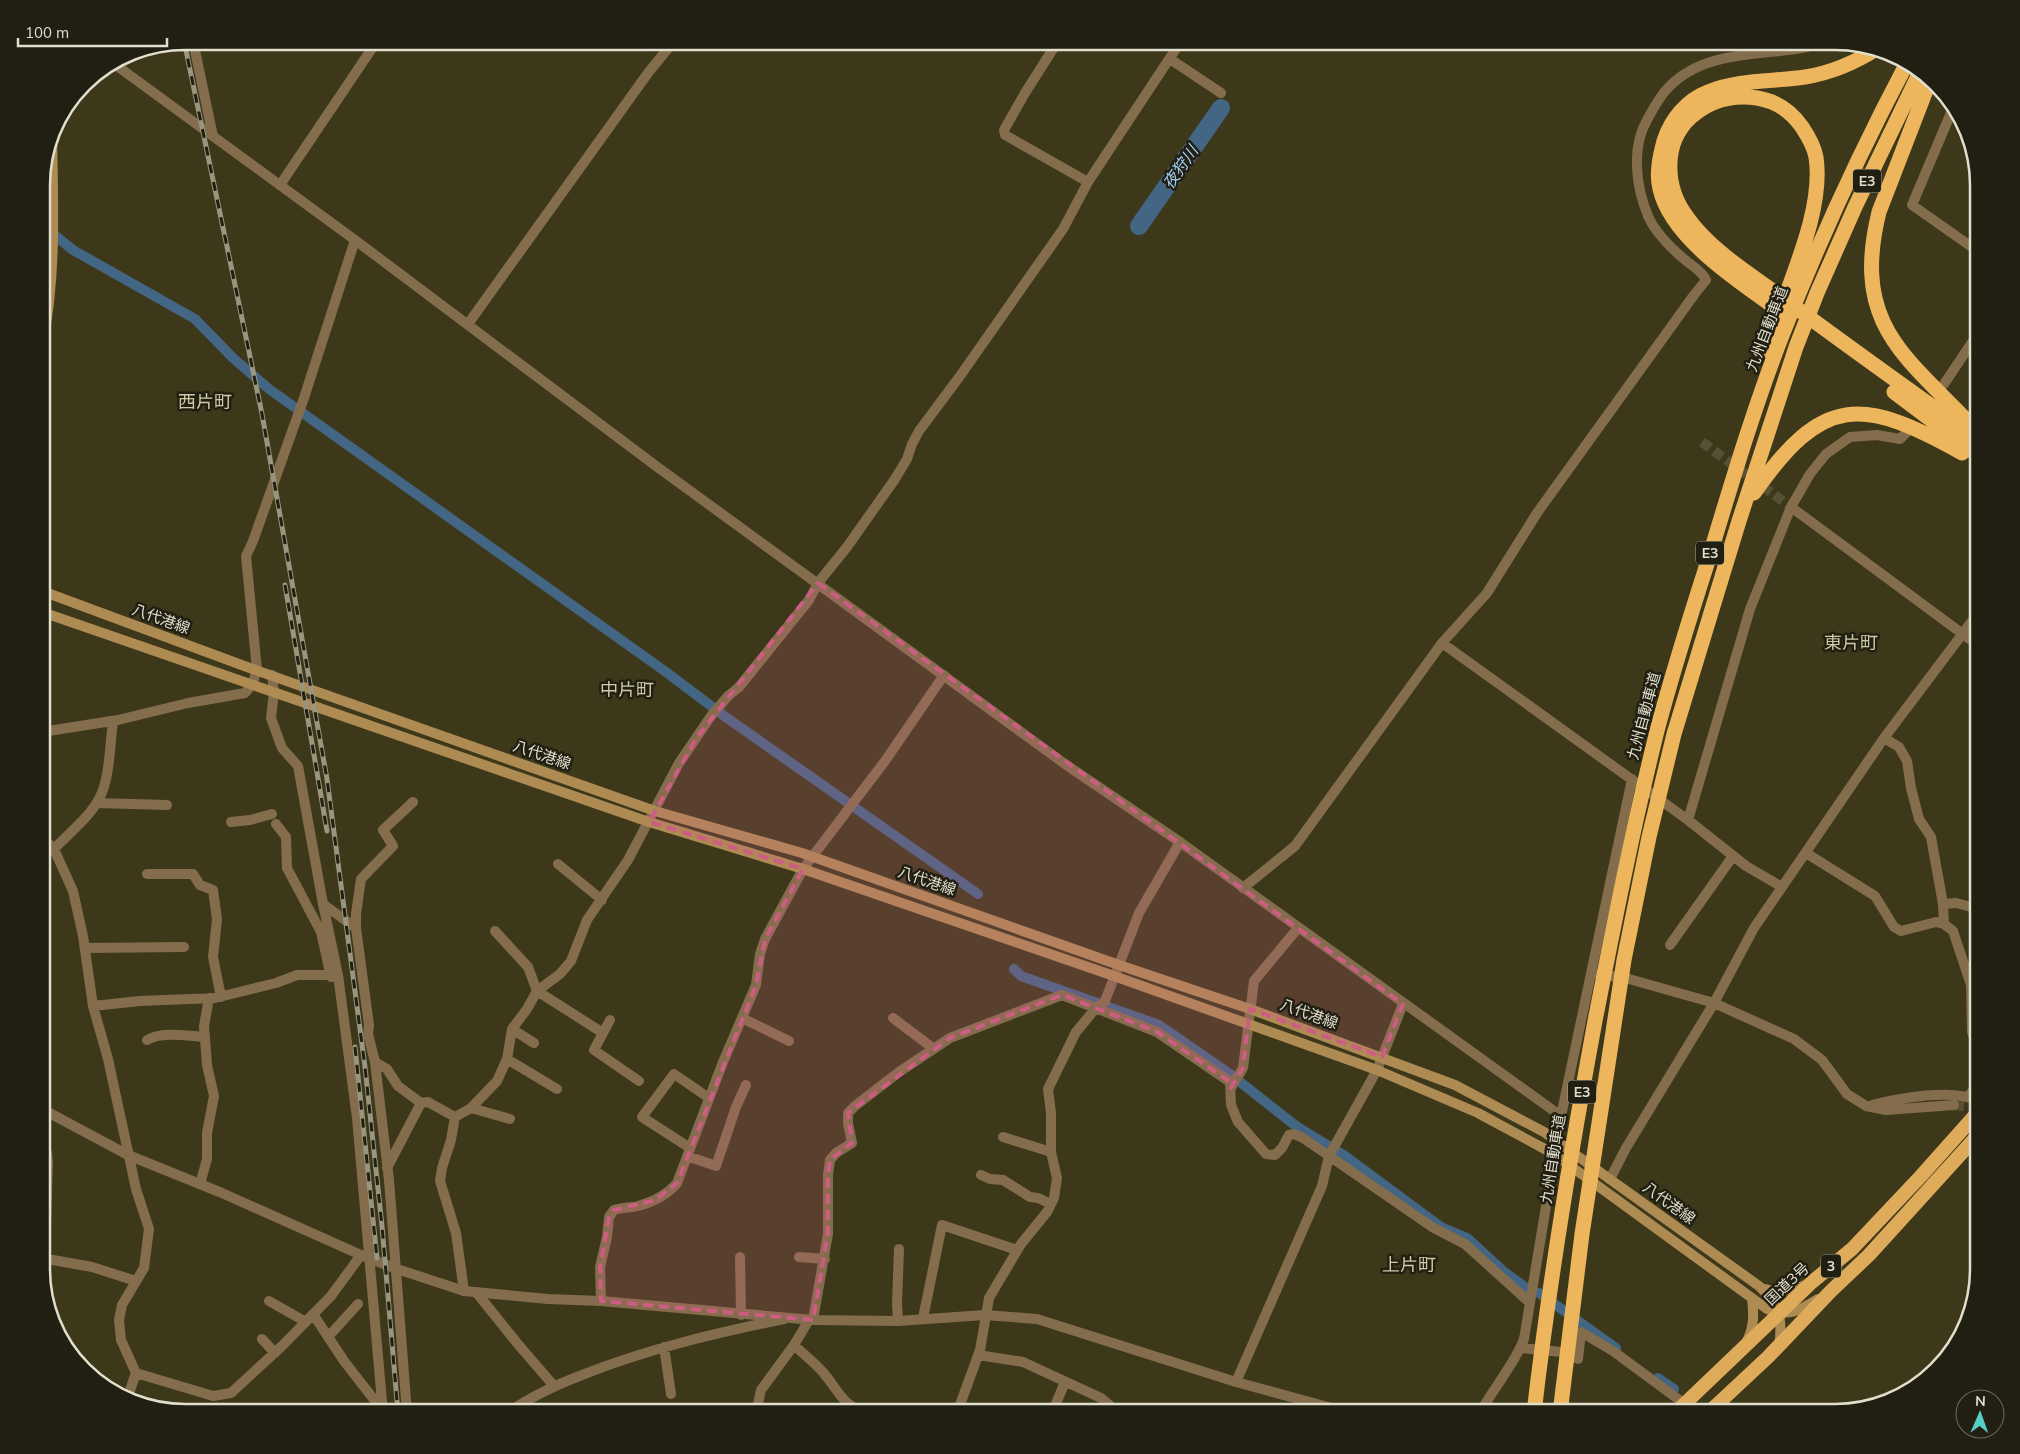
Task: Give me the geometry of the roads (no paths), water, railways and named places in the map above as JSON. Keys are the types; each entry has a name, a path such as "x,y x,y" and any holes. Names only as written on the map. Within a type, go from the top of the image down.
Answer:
{"highway":[{"path":"1866,54 1839,69 1825,73 1806,77 1746,81 1708,92 1696,98 1676,115 1666,134 1660,156 1660,190 1677,223 1694,245 1753,292 1878,380 1970,449"},
{"name":"九州自動車道","path":"1535,1404 1539,1364 1577,1118 1610,946 1647,775 1674,672 1778,329 1799,277 1904,69"},
{"name":"E3","path":"1561,1404 1582,1234 1624,960 1662,780 1688,685 1796,347 1855,206 1917,78"},
{"path":"1927,87 1879,212 1874,234 1872,279 1878,312 1887,332 1899,351 1914,369 1970,423"},
{"path":"1799,277 1813,212 1818,177 1816,155 1809,139 1791,114 1766,100 1743,96 1716,101 1704,106 1678,132 1672,149 1669,168 1672,190 1686,217 1708,242 1722,253 1970,433"},
{"path":"1739,521 1752,495 1780,456 1799,437 1813,427 1832,418 1852,414 1871,414 1886,417 1922,431 1970,458"},
{"name":"国道3号","path":"1684,1404 1812,1282 1852,1249 1970,1121"},
{"name":"3","path":"1718,1404 1779,1346 1869,1255 1970,1144"},
{"path":"1566,1404 1567,1353"},
{"path":"1530,1404 1539,1364"}],"main road":[{"path":"50,297 54,236 53,161"},
{"name":"八代港線","path":"50,594 257,670 655,811 812,857 1250,1009 1455,1085 1556,1140 1759,1286 1769,1296 1779,1313"},
{"name":"八代港線","path":"50,615 649,822 803,869 1114,976 1377,1070 1478,1113 1554,1154 1752,1299 1767,1309 1779,1313"},
{"name":"八代港線","path":"1759,1286 1774,1292 1801,1287 1812,1282"},
{"path":"1779,1346 1781,1323 1779,1313 1793,1313 1832,1291"},
{"path":"1744,1346 1752,1332 1754,1316 1752,1299"}],"street":[{"path":"195,50 213,136"},
{"path":"280,185 371,50"},
{"path":"468,324 648,73 667,50"},
{"path":"1052,50 1004,130 1005,136 1088,182"},
{"path":"464,1290 456,1233 440,1181 455,1117 470,1108 497,1081 507,1059 512,1030 537,991 560,974 570,961 587,920 628,860 679,763 711,716 728,696 739,687 809,600 818,583 847,547 895,479 907,459 919,431 1063,229 1088,182 1176,50"},
{"path":"1243,888 1295,846 1442,643 1487,593 1537,513 1706,280 1704,275 1684,259 1661,235 1649,218 1641,197 1638,181 1640,140 1644,126 1656,104 1668,87 1699,67 1742,54 1786,50"},
{"path":"1170,59 1220,93"},
{"path":"120,67 468,324 656,466 1065,764 1180,842 1561,1116"},
{"path":"1950,115 1912,205 1970,246"},
{"path":"50,731 113,721 188,703 245,693 252,685 257,670 246,556 304,398 355,240"},
{"path":"1944,384 1970,345"},
{"path":"1688,820 1750,609 1791,507 1810,474 1826,454 1850,437 1877,435 1900,439 1907,432"},
{"path":"1791,507 1970,640"},
{"path":"1610,1179 1626,1148 1714,1003 1754,928 1884,738 1970,624"},
{"path":"1442,643 1688,820 1746,866 1782,887"},
{"path":"272,675 274,692 271,718 282,748 298,766 323,904 357,1118 365,1257 382,1404"},
{"path":"601,1301 600,1267 607,1237 609,1216 614,1210 622,1207 637,1206 672,1190 677,1183 709,1098 756,985 760,954 765,939 803,869 885,761 944,675"},
{"path":"54,849 101,795 107,768 113,721"},
{"path":"1884,738 1899,747 1907,761 1911,788 1919,819 1931,837 1944,904 1944,924"},
{"path":"1485,1404 1521,1348 1556,1140 1632,779"},
{"path":"406,1404 397,1269 387,1168 375,1062 368,1034 369,1025 356,928 356,914 361,879 393,846 383,830 412,802"},
{"path":"96,803 167,805"},
{"path":"231,822 274,819 286,837 287,868 321,932 335,976"},
{"path":"959,1404 978,1355 989,1298 1017,1250 1051,1204 1056,1189 1057,1178 1051,1152 1051,1113 1048,1089 1076,1032 1096,1008 1105,1001 1139,913 1180,842"},
{"path":"50,845 54,849 73,891 84,948 92,1006 108,1059 136,1189 149,1229 144,1268 122,1305 119,1320 121,1340 136,1374 130,1392"},
{"path":"1806,853 1875,896 1894,927 1901,932 1927,923 1944,924 1953,931 1970,982"},
{"path":"1670,945 1733,856"},
{"path":"558,864 602,900"},
{"path":"147,874 193,874 200,885 213,890 217,919 214,956 221,997"},
{"path":"1944,904 1956,903 1970,907"},
{"path":"323,904 356,928"},
{"path":"1231,1088 1243,1068 1254,981 1298,928"},
{"path":"495,931 528,967 537,991 603,1034"},
{"path":"84,948 184,947"},
{"path":"1592,972 1630,979 1714,1003 1794,1039 1822,1060 1847,1094 1866,1106 1886,1110 1954,1105"},
{"path":"92,1006 140,1001 221,997 276,983 297,975 335,976"},
{"path":"758,1404 761,1390 811,1320 825,1259 828,1234 828,1175 830,1160 836,1153 852,1144 848,1113 899,1072 950,1038 1062,995 1157,1032 1230,1082 1231,1105 1238,1122 1266,1154 1275,1155 1282,1148 1288,1135 1294,1134 1303,1138 1432,1228 1465,1244 1530,1303"},
{"path":"200,1184 207,1159 207,1133 214,1096 207,1064 204,1026 209,998"},
{"path":"1236,1382 1322,1186 1330,1156 1341,1132 1377,1070 1403,1004"},
{"path":"742,1018 789,1041"},
{"path":"893,1018 934,1049"},
{"path":"610,1020 594,1050 639,1081"},
{"path":"512,1030 534,1043"},
{"path":"147,1040 154,1036 165,1035 205,1037"},
{"path":"507,1059 557,1089"},
{"path":"375,1062 387,1069 398,1086 421,1103 428,1102 455,1117"},
{"path":"709,1098 674,1074 642,1117 689,1152 716,1166 736,1107 746,1085"},
{"path":"1866,1106 1947,1094 1968,1096 1970,1093"},
{"path":"387,1168 421,1103"},
{"path":"470,1108 510,1119"},
{"path":"50,1113 128,1155 200,1184 365,1257 464,1290 548,1299 601,1301 811,1320 898,1321 985,1315 1037,1319 1300,1404"},
{"path":"1003,1137 1051,1152"},
{"path":"981,1175 990,1180 1003,1180 1030,1198 1038,1198 1051,1204"},
{"path":"923,1318 942,1225 1017,1250"},
{"path":"898,1321 896,1304 900,1249"},
{"path":"136,1374 213,1396 231,1393 310,1318 365,1257"},
{"path":"740,1257 741,1315"},
{"path":"799,1257 825,1259"},
{"path":"50,1260 92,1267 136,1281"},
{"path":"476,1292 516,1343 554,1386"},
{"path":"269,1301 310,1318 328,1337 377,1404"},
{"path":"328,1337 358,1304"},
{"path":"519,1404 554,1386 606,1365 664,1347 786,1318"},
{"path":"1521,1348 1561,1352 1578,1359 1581,1332 1613,1351 1675,1404"},
{"path":"262,1338 275,1353"},
{"path":"794,1345 825,1375 838,1395 848,1404"},
{"path":"664,1347 670,1394"},
{"path":"978,1355 1023,1362 1101,1398 1108,1404"},
{"path":"1056,1404 1065,1382"}],"waterway":[{"name":"夜狩川","path":"1139,226 1221,108"},
{"path":"50,231 73,250 195,319 233,358 269,389 666,672 727,718 978,894"},
{"path":"1014,969 1021,976 1159,1025 1230,1074 1296,1126 1345,1156 1441,1227 1467,1238 1503,1271 1526,1288"},
{"path":"1539,1293 1616,1348"},
{"path":"1658,1378 1674,1389"}],"tunnel":[{"path":"1702,442 1791,507"},
{"path":"1954,1105 1970,1107"}],"railway":[{"path":"186,50 262,414 327,779 365,1067 382,1226 397,1404"},
{"path":"285,585 327,831"},
{"path":"355,1047 377,1258"}],"district":[{"name":"西片町","path":"205,402"},
{"name":"東片町","path":"1851,643"},
{"name":"中片町","path":"627,690"},
{"name":"上片町","path":"1409,1265"}]}
